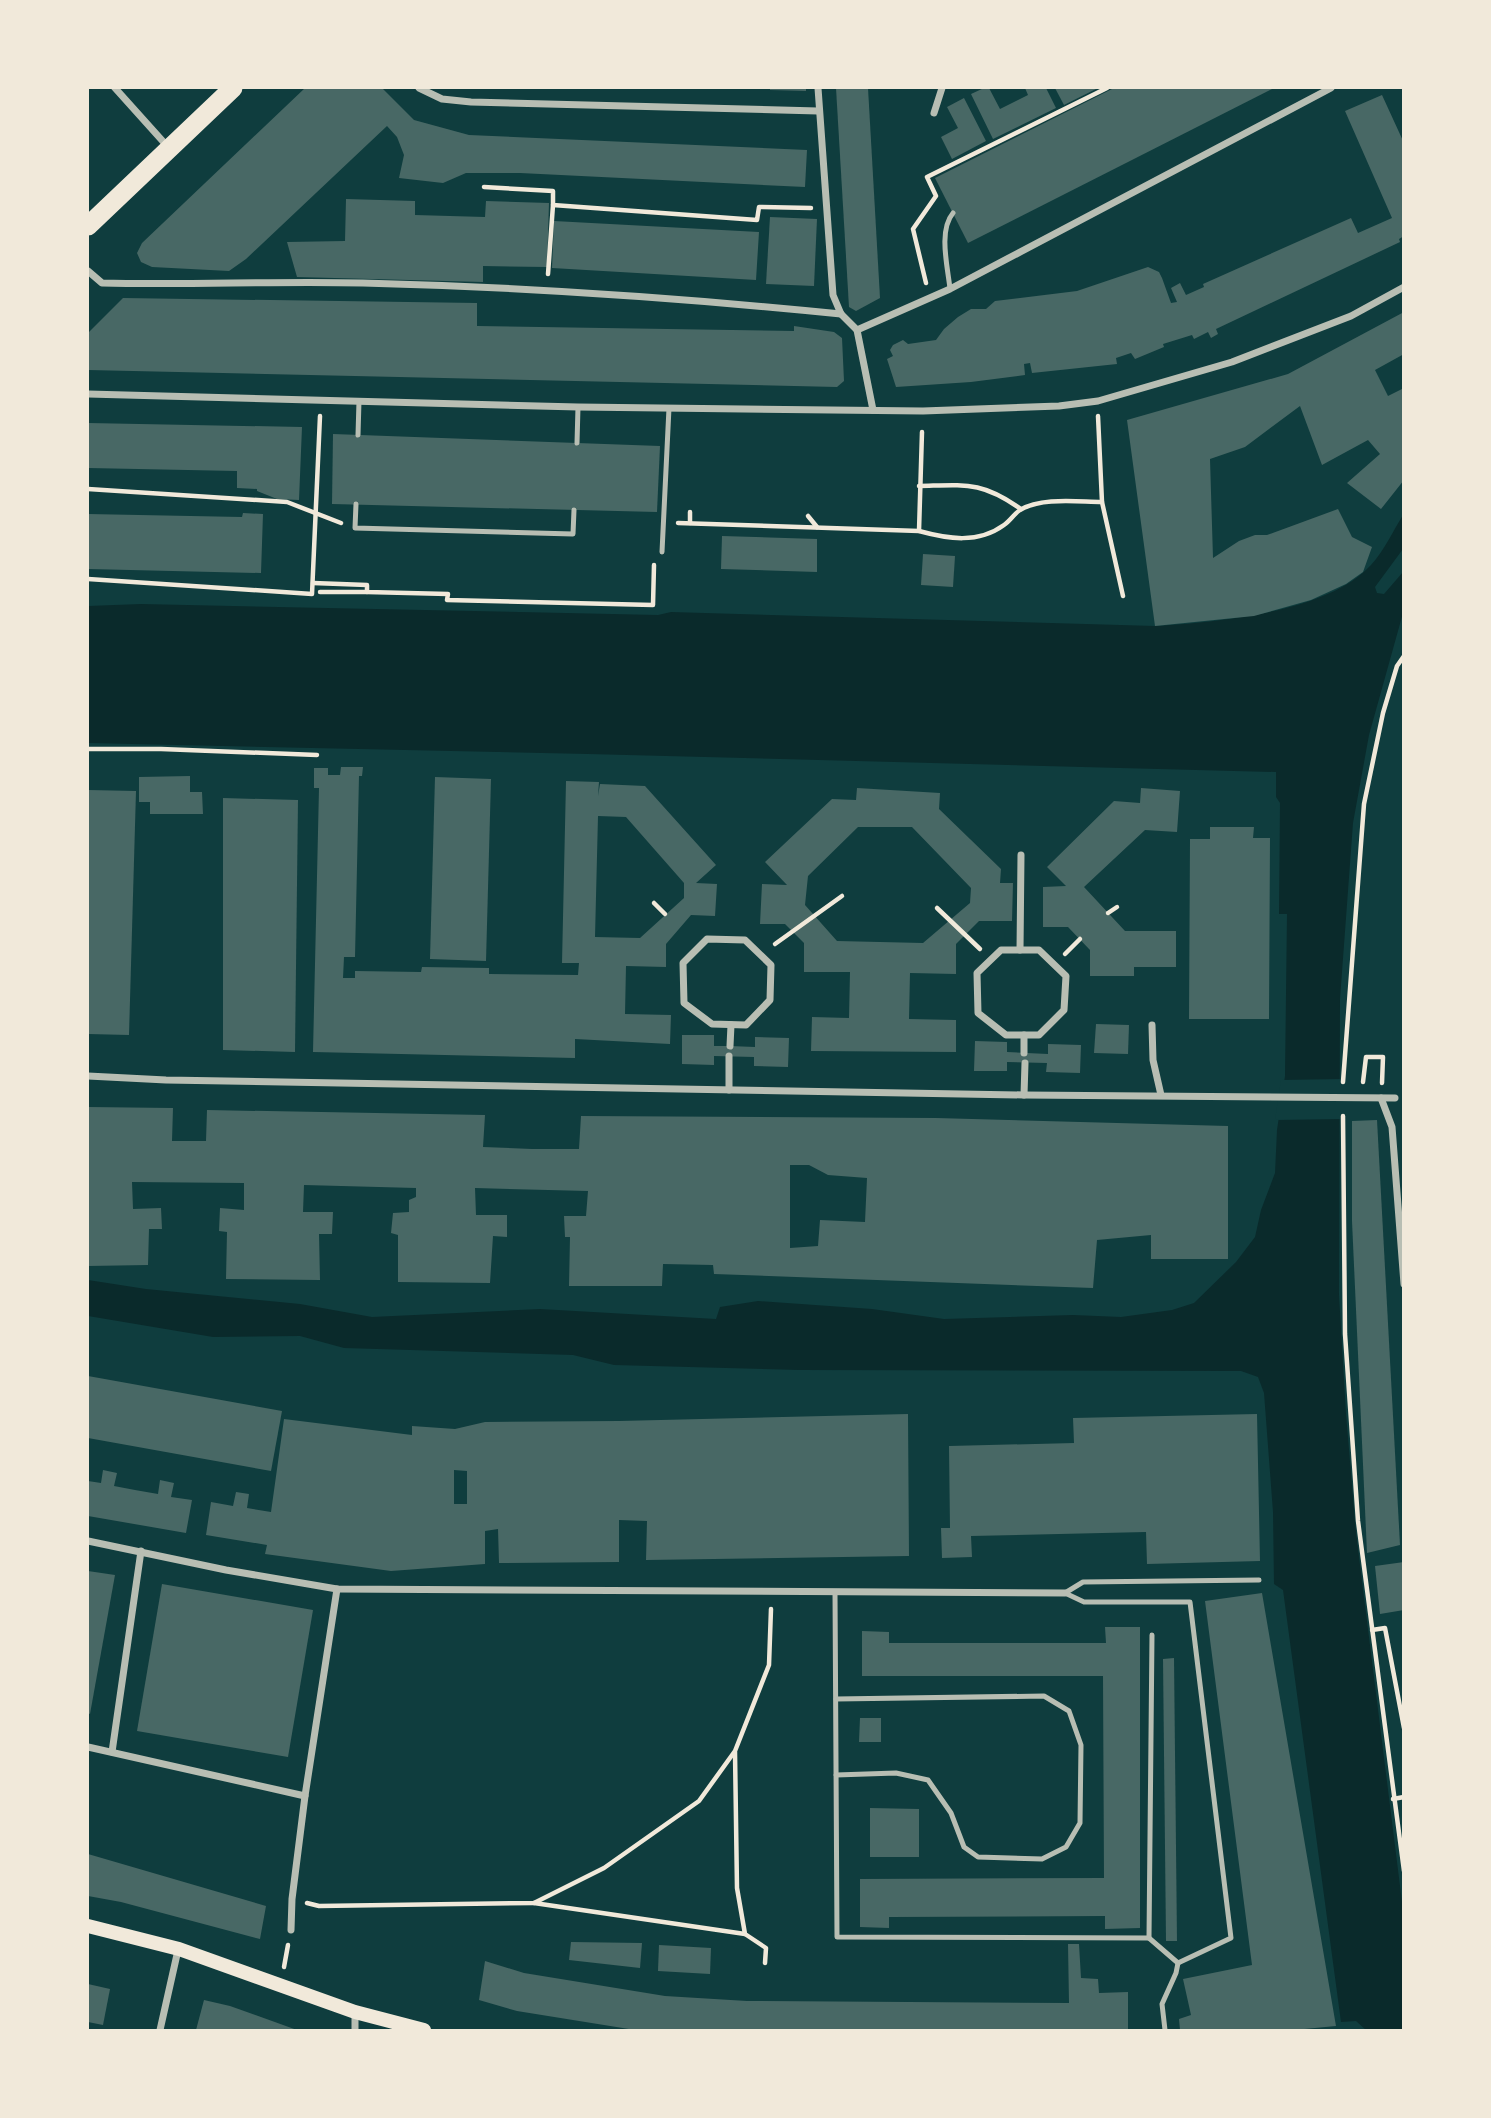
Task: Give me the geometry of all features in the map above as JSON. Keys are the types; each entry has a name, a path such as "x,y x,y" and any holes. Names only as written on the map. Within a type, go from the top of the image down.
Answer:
{"highway":[{"path":"88,226 233,88"}],"main road":[{"path":"88,1926 179,1949 355,2012 424,2031"}],"street":[{"path":"115,88 169,148"},
{"path":"419,88 442,99 471,102 818,111"},
{"path":"818,88 833,295 841,314 857,330 873,410"},
{"path":"934,113 942,88"},
{"path":"857,330 950,289 1331,88"},
{"path":"88,271 102,283 360,283 547,289 754,304 841,314"},
{"path":"88,394 578,407 936,410 1045,407 1098,401 1232,362 1351,316 1404,287"},
{"path":"1020,950 1021,855"},
{"path":"707,939 745,940 771,965 770,1000 746,1025 731,1025 712,1024 684,1003 683,963 707,939"},
{"path":"1001,950 1020,950 1039,950 1066,976 1063,1010 1039,1034 1006,1035 978,1013 977,973 1001,950"},
{"path":"730,1046 731,1025"},
{"path":"1152,1025 1153,1060 1161,1096"},
{"path":"1024,1035 1024,1053"},
{"path":"729,1056 729,1090"},
{"path":"1024,1096 1025,1063"},
{"path":"88,1076 166,1080 1024,1096 1395,1098"},
{"path":"1381,1098 1392,1127 1404,1284"},
{"path":"88,1541 226,1570 337,1589 1065,1593"},
{"path":"112,1752 141,1551"},
{"path":"291,1930 292,1899 305,1796 337,1589"},
{"path":"88,1746 305,1796"},
{"path":"160,2031 179,1949"},
{"path":"355,2012 355,2031"}],"lane":[{"path":"950,289 946,240 950,216 953,213"},
{"path":"358,435 359,401"},
{"path":"577,443 578,407"},
{"path":"662,552 669,408"},
{"path":"356,504 355,528 573,534 574,510"},
{"path":"1065,1593 1083,1582 1259,1580"},
{"path":"835,1592 837,1937 1149,1938 1178,1963"},
{"path":"1065,1593 1084,1602 1190,1602 1231,1938 1178,1963"},
{"path":"1149,1938 1152,1635"},
{"path":"836,1699 1044,1696 1069,1711 1081,1745 1080,1824 1066,1847 1042,1859 978,1857 964,1847 951,1813 928,1780 896,1773 836,1775"},
{"path":"1165,2031 1162,2004 1178,1963"}],"path":[{"path":"929,298 913,229 936,196 927,177 1107,88"},
{"path":"484,187 553,191 547,289"},
{"path":"553,205 757,220 759,207 825,209"},
{"path":"88,579 312,594 321,401"},
{"path":"1098,401 1102,502 1123,596"},
{"path":"919,531 922,432"},
{"path":"919,486 976,486 1000,494 1021,509"},
{"path":"88,489 287,502 355,528"},
{"path":"663,522 919,531 954,539 978,537 1003,526 1021,509 1053,501 1102,502"},
{"path":"690,512 690,523"},
{"path":"808,516 817,528"},
{"path":"320,592 448,594 447,600 653,605 654,552 662,552"},
{"path":"313,583 367,585 367,592"},
{"path":"1343,1075 1364,804 1383,713 1397,666 1404,656"},
{"path":"88,749 317,755"},
{"path":"760,955 842,896"},
{"path":"654,903 665,915"},
{"path":"1108,913 1117,907"},
{"path":"937,908 991,960"},
{"path":"1363,1084 1366,1057 1382,1056 1383,1073"},
{"path":"1342,1145 1345,1334 1359,1521 1404,1871"},
{"path":"534,1903 604,1868 699,1801 735,1751 769,1665 772,1591"},
{"path":"1372,1630 1385,1628 1404,1728"},
{"path":"735,1751 737,1888 745,1934"},
{"path":"1394,1799 1404,1797"},
{"path":"292,1899 319,1906 534,1903 745,1934 766,1948 765,1963"},
{"path":"280,1984 291,1930"}],"water":[{"path":"1403,515 1403,549 1375,587 1377,593 1384,594 1403,572 1403,613 1369,735 1353,823 1340,999 1339,1295 1356,1533 1403,1910 1403,2030 1366,2030 1356,2021 1341,2022 1283,1590 1274,1584 1273,1512 1264,1393 1258,1377 1241,1371 799,1370 614,1365 573,1355 344,1348 300,1336 213,1337 88,1316 88,1280 146,1289 300,1304 372,1317 540,1309 716,1319 720,1307 758,1301 872,1309 944,1319 1073,1315 1121,1317 1172,1310 1194,1303 1236,1262 1255,1237 1261,1210 1275,1173 1277,1130 1285,1076 1287,914 1279,914 1280,803 1276,797 1276,772 88,743 88,606 141,604 658,615 671,612 1155,626 1239,618 1299,604 1327,594 1352,581 1371,565"}],"pier":[{"path":"1343,1079 1343,1119 1275,1120 1281,1080"}],"building":[{"path":"305,88 382,88 414,120 469,135 807,150 805,187 520,173 466,173 443,183 399,178 404,155 397,137 387,126 246,259 229,271 152,267 141,262 137,253 142,243"},
{"path":"806,88 806,91 770,90"},
{"path":"836,88 868,88 880,298 856,311 849,307"},
{"path":"989,88 1000,109 1028,95 1025,88 1046,88 1056,108 993,139 971,94"},
{"path":"1055,88 1098,88 1064,105"},
{"path":"1114,88 1274,88 968,243 935,178"},
{"path":"1382,95 1404,143 1404,236 1399,239 1400,242 1216,329 1218,334 1211,338 1208,332 1194,339 1192,335 1163,344 1164,347 1135,359 1131,353 1116,358 1117,364 1032,373 1030,363 1024,364 1025,375 896,387 887,359 893,356 890,350 893,345 903,340 908,344 936,340 944,329 971,309 986,309 995,301 1077,291 1148,267 1159,272 1171,303 1177,302 1171,288 1180,283 1186,295 1204,287 1203,284 1351,218 1358,233 1392,218 1345,111"},
{"path":"964,98 986,141 952,159 941,137 958,128 947,107"},
{"path":"346,199 415,201 415,215 485,217 486,201 549,203 547,267 483,266 483,282 297,277 287,242 345,241"},
{"path":"770,217 817,219 814,286 766,284"},
{"path":"554,221 759,232 756,280 552,268"},
{"path":"123,298 477,303 477,326 794,331 794,326 834,332 842,338 844,381 837,387 88,370 88,333"},
{"path":"1404,312 1404,354 1375,370 1388,396 1404,388 1404,480 1381,509 1347,483 1380,454 1368,440 1322,465 1300,406 1245,447 1210,459 1213,558 1239,541 1255,535 1267,535 1338,509 1352,537 1372,547 1363,572 1346,584 1311,600 1254,616 1155,626 1127,420 1288,374"},
{"path":"88,423 302,427 299,500 277,499 257,489 237,488 237,471 88,468"},
{"path":"333,434 660,446 657,512 332,504"},
{"path":"243,513 263,514 261,573 88,569 88,514 242,517"},
{"path":"722,536 817,539 817,572 721,569"},
{"path":"923,554 955,556 953,587 921,585"},
{"path":"341,767 363,767 362,776 359,776 355,957 344,957 343,978 355,978 355,971 421,972 422,967 489,968 489,974 578,975 579,963 562,963 566,781 599,782 598,796 600,784 645,786 716,865 696,883 717,884 715,916 691,915 666,944 666,967 626,966 625,1014 671,1015 670,1044 575,1039 575,1058 313,1052 319,788 314,788 314,768 328,768 328,775 340,775","holes":["598,816 626,817 684,883 684,898 640,938 595,937"]},
{"path":"190,776 190,792 202,792 203,814 150,814 150,802 139,802 139,777"},
{"path":"435,777 491,779 486,961 430,959"},
{"path":"857,788 940,793 939,809 1001,869 1000,883 1013,883 1012,921 979,921 956,944 956,974 910,973 909,1019 956,1020 956,1052 811,1051 812,1017 849,1018 850,972 804,972 804,943 785,924 760,924 762,884 787,885 765,862 832,799 856,800","holes":["858,827 912,827 971,888 970,903 923,943 837,941 805,905 808,876"]},
{"path":"1141,788 1180,791 1177,832 1145,830 1084,887 1125,931 1176,931 1176,967 1134,967 1134,976 1090,976 1090,950 1068,927 1043,927 1043,887 1066,886 1047,867 1114,801 1140,803"},
{"path":"88,790 136,791 129,1035 88,1034"},
{"path":"223,798 298,800 295,1052 223,1050"},
{"path":"1210,827 1254,827 1253,838 1270,838 1269,1019 1189,1019 1190,839 1210,839"},
{"path":"1096,1024 1129,1025 1128,1054 1094,1053"},
{"path":"682,1035 714,1035 714,1046 755,1047 755,1037 789,1038 788,1067 754,1066 754,1057 714,1056 714,1065 682,1064"},
{"path":"975,1041 1007,1042 1007,1052 1048,1054 1048,1044 1081,1045 1080,1073 1046,1072 1047,1063 1007,1062 1007,1071 974,1071"},
{"path":"88,1107 173,1108 172,1141 206,1141 207,1110 485,1115 483,1147 532,1149 579,1149 581,1116 936,1118 1228,1126 1228,1259 1151,1259 1151,1235 1097,1240 1093,1288 714,1274 713,1265 663,1264 662,1286 569,1286 570,1237 565,1237 564,1216 586,1216 588,1191 475,1188 476,1215 507,1215 507,1237 493,1236 490,1283 398,1282 398,1235 391,1233 393,1213 409,1212 409,1200 416,1197 416,1188 304,1185 303,1212 333,1212 332,1234 319,1234 320,1280 226,1279 227,1232 219,1231 220,1208 244,1210 244,1183 132,1182 133,1209 161,1208 162,1229 149,1229 148,1265 88,1266","holes":["790,1165 809,1165 828,1175 867,1178 865,1222 820,1220 818,1246 790,1248"]},
{"path":"1377,1120 1400,1545 1367,1553 1352,1221 1352,1121"},
{"path":"88,1376 282,1411 271,1471 88,1438"},
{"path":"908,1414 909,1556 646,1560 647,1521 619,1520 619,1562 499,1563 498,1529 485,1531 485,1564 391,1571 265,1554 267,1545 206,1535 211,1502 233,1506 236,1492 249,1494 247,1508 271,1512 284,1419 412,1435 412,1426 455,1429 485,1422","holes":["454,1470 467,1471 467,1504 454,1504"]},
{"path":"1257,1414 1260,1561 1147,1564 1146,1532 971,1536 972,1557 942,1558 941,1528 950,1528 949,1446 1074,1443 1073,1418"},
{"path":"103,1470 117,1473 114,1486 135,1490 158,1494 160,1480 174,1483 171,1497 192,1500 186,1533 88,1516 88,1481 101,1483"},
{"path":"1404,1562 1404,1610 1380,1614 1375,1566"},
{"path":"88,1571 115,1575 90,1714 88,1713"},
{"path":"162,1584 313,1610 288,1757 137,1731"},
{"path":"1262,1593 1336,2026 1294,2030 1180,2030 1179,2019 1191,2015 1183,1979 1252,1965 1205,1601"},
{"path":"1105,1627 1140,1627 1140,1928 1105,1929 1105,1916 889,1917 889,1928 860,1927 860,1879 1104,1878 1103,1676 862,1676 862,1631 889,1632 889,1643 1106,1643"},
{"path":"1174,1658 1177,1941 1166,1941 1163,1659"},
{"path":"860,1718 881,1718 881,1742 859,1742"},
{"path":"870,1808 919,1809 919,1857 870,1857"},
{"path":"88,1854 266,1906 260,1939 121,1902 88,1896"},
{"path":"571,1942 642,1943 640,1968 569,1960"},
{"path":"1068,1944 1079,1944 1081,1978 1098,1979 1099,1993 1128,1992 1128,2030 635,2030 517,2011 479,2000 485,1961 524,1973 665,1996 747,2001 1069,2003"},
{"path":"659,1945 711,1948 710,1974 658,1971"},
{"path":"88,1984 110,1989 103,2025 88,2022"},
{"path":"204,2000 230,2006 297,2030 196,2030"}]}
